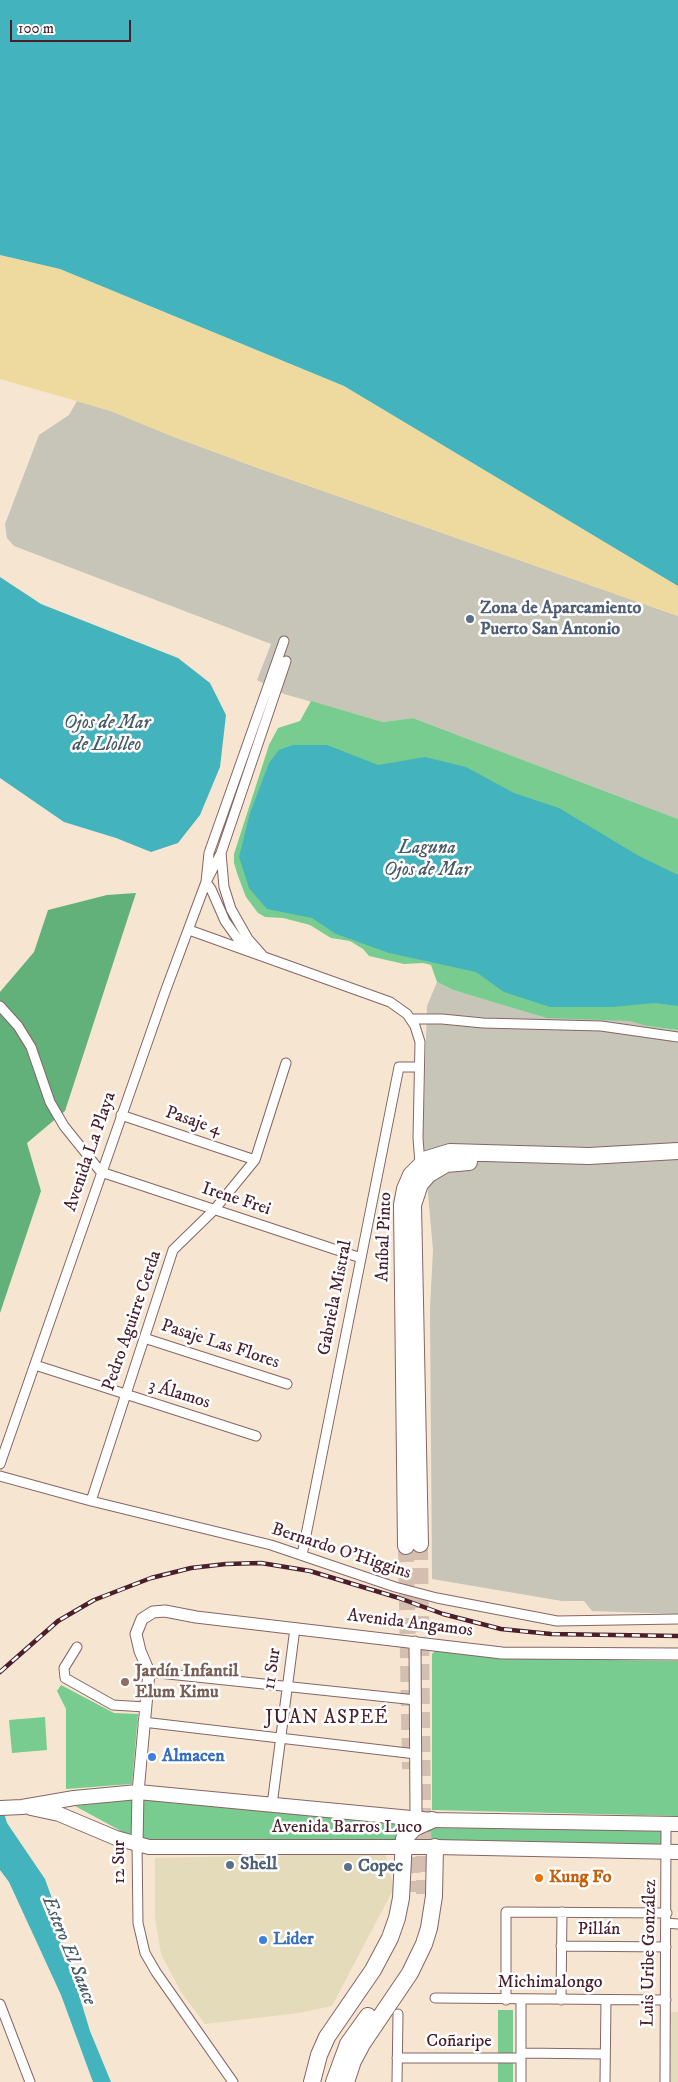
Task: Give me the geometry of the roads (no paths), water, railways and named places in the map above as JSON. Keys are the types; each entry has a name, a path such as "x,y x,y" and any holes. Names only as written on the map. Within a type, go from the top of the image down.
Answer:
{"highway":[{"path":"422,1171 434,1156 458,1151 589,1156 678,1151"},
{"name":"Aníbal Pinto","path":"413,1545 402,1205 408,1181 422,1171 434,1170 452,1163 581,1167 678,1161"},
{"path":"312,2082 319,2055 327,2037 373,1970 390,1938 397,1918 400,1898 404,1840 411,1830 424,1819"},
{"path":"346,2082 362,2044 404,1982 424,1944 429,1928 434,1896 435,1847"},
{"path":"322,2082 332,2050 343,2028 381,1974 397,1947 418,1893 418,1928 405,1958 388,1987 348,2044 339,2064 334,2082"}],"main road":[{"name":"Avenida Barros Luco","path":"0,1808 22,1807 74,1798 138,1792 424,1819 672,1824"},
{"name":"Avenida Barros Luco","path":"22,1807 58,1814 116,1838 149,1847 435,1847 672,1851"}],"street":[{"path":"247,951 225,921 206,882 209,853 284,641"},
{"path":"265,958 248,939 230,909 222,876 221,853 286,661"},
{"name":"Avenida La Playa","path":"1,1459 164,992 206,882 221,853"},
{"path":"189,930 390,1002 402,1009 411,1019 420,1042 418,1138 422,1171"},
{"path":"0,1006 18,1026 31,1048 50,1102 64,1126 101,1172"},
{"path":"411,1019 601,1026 678,1037"},
{"name":"Pedro Aguirre Cerda","path":"90,1501 173,1250 214,1210 255,1160 286,1063"},
{"name":"Gabriela Mistral","path":"302,1555 399,1067 419,1066"},
{"name":"Pasaje 4","path":"121,1115 255,1160"},
{"name":"Irene Frei","path":"101,1172 361,1258"},
{"name":"Pasaje Las Flores","path":"144,1338 287,1384"},
{"name":"3 Álamos","path":"35,1365 256,1436"},
{"name":"Bernardo O'Higgins","path":"0,1476 90,1501 271,1545 395,1587 436,1598 557,1621 678,1619"},
{"name":"Avenida Angamos","path":"142,1619 152,1612 165,1611 196,1617 502,1653 678,1654"},
{"name":"12 Sur","path":"142,1619 137,1628 137,1640 149,1672 138,1792 138,1923 145,1953 156,1972 233,2082"},
{"name":"11 Sur","path":"272,1805 279,1740 296,1628"},
{"path":"415,1642 416,1754 424,1819"},
{"path":"77,1647 64,1668 65,1678 113,1705 145,1707"},
{"path":"149,1672 416,1700"},
{"path":"143,1722 279,1740 416,1754"},
{"name":"Luis Uribe González","path":"665,2082 666,1913 672,1851 672,1824"},
{"path":"506,2000 506,1912 666,1913"},
{"path":"561,2000 562,1912"},
{"path":"666,1924 678,1924"},
{"name":"Pillán","path":"561,1946 666,1947"},
{"name":"Michimalongo","path":"435,1998 666,2000"},
{"path":"521,2000 521,2082"},
{"path":"605,2082 606,2000"},
{"path":"0,2004 30,2082"},
{"path":"397,2082 398,2014"},
{"name":"Coñaripe","path":"397,2058 605,2054"}],"water":[{"path":"0,0 678,0 678,586 344,386 60,269 0,255"},
{"name":"Ojos de Mar de Llolleo","path":"0,577 41,604 178,658 210,683 226,715 220,767 200,815 178,843 151,852 116,838 64,822 0,778"},
{"name":"Laguna Ojos de Mar","path":"293,745 327,745 378,765 425,757 466,767 514,793 559,808 639,856 678,875 678,1006 655,1003 612,1007 550,1007 504,992 476,972 389,953 336,934 312,918 267,909 249,888 239,857 250,813 269,763 279,750"},
{"path":"0,1800 7,1823 45,1879 55,1907 65,1949 90,2031 111,2082 93,2082 61,1995 9,1882 0,1870"}],"tunnel":[{"path":"420,1544 424,1894"},
{"path":"406,1546 410,1769"},
{"path":"412,1833 413,1892"}],"railway":[{"path":"0,1672 58,1621 94,1600 151,1578 191,1568 226,1564 261,1563 310,1571 399,1598 443,1614 501,1629 551,1634 678,1636"}],"place":[{"name":"Zona de Aparcamiento Puerto San Antonio","path":"470,619"},
{"name":"Jardín Infantil Elum Kimu","path":"125,1682"},
{"name":"Almacen","path":"152,1757"},
{"name":"Shell","path":"230,1865"},
{"name":"Copec","path":"348,1867"},
{"name":"Kung Fo","path":"539,1878"},
{"name":"Lider","path":"263,1940"}],"district":[{"name":"JUAN ASPEÉ","path":"327,1719"}],"water label":[{"name":"Estero El Sauce","path":"68,1951"}]}
